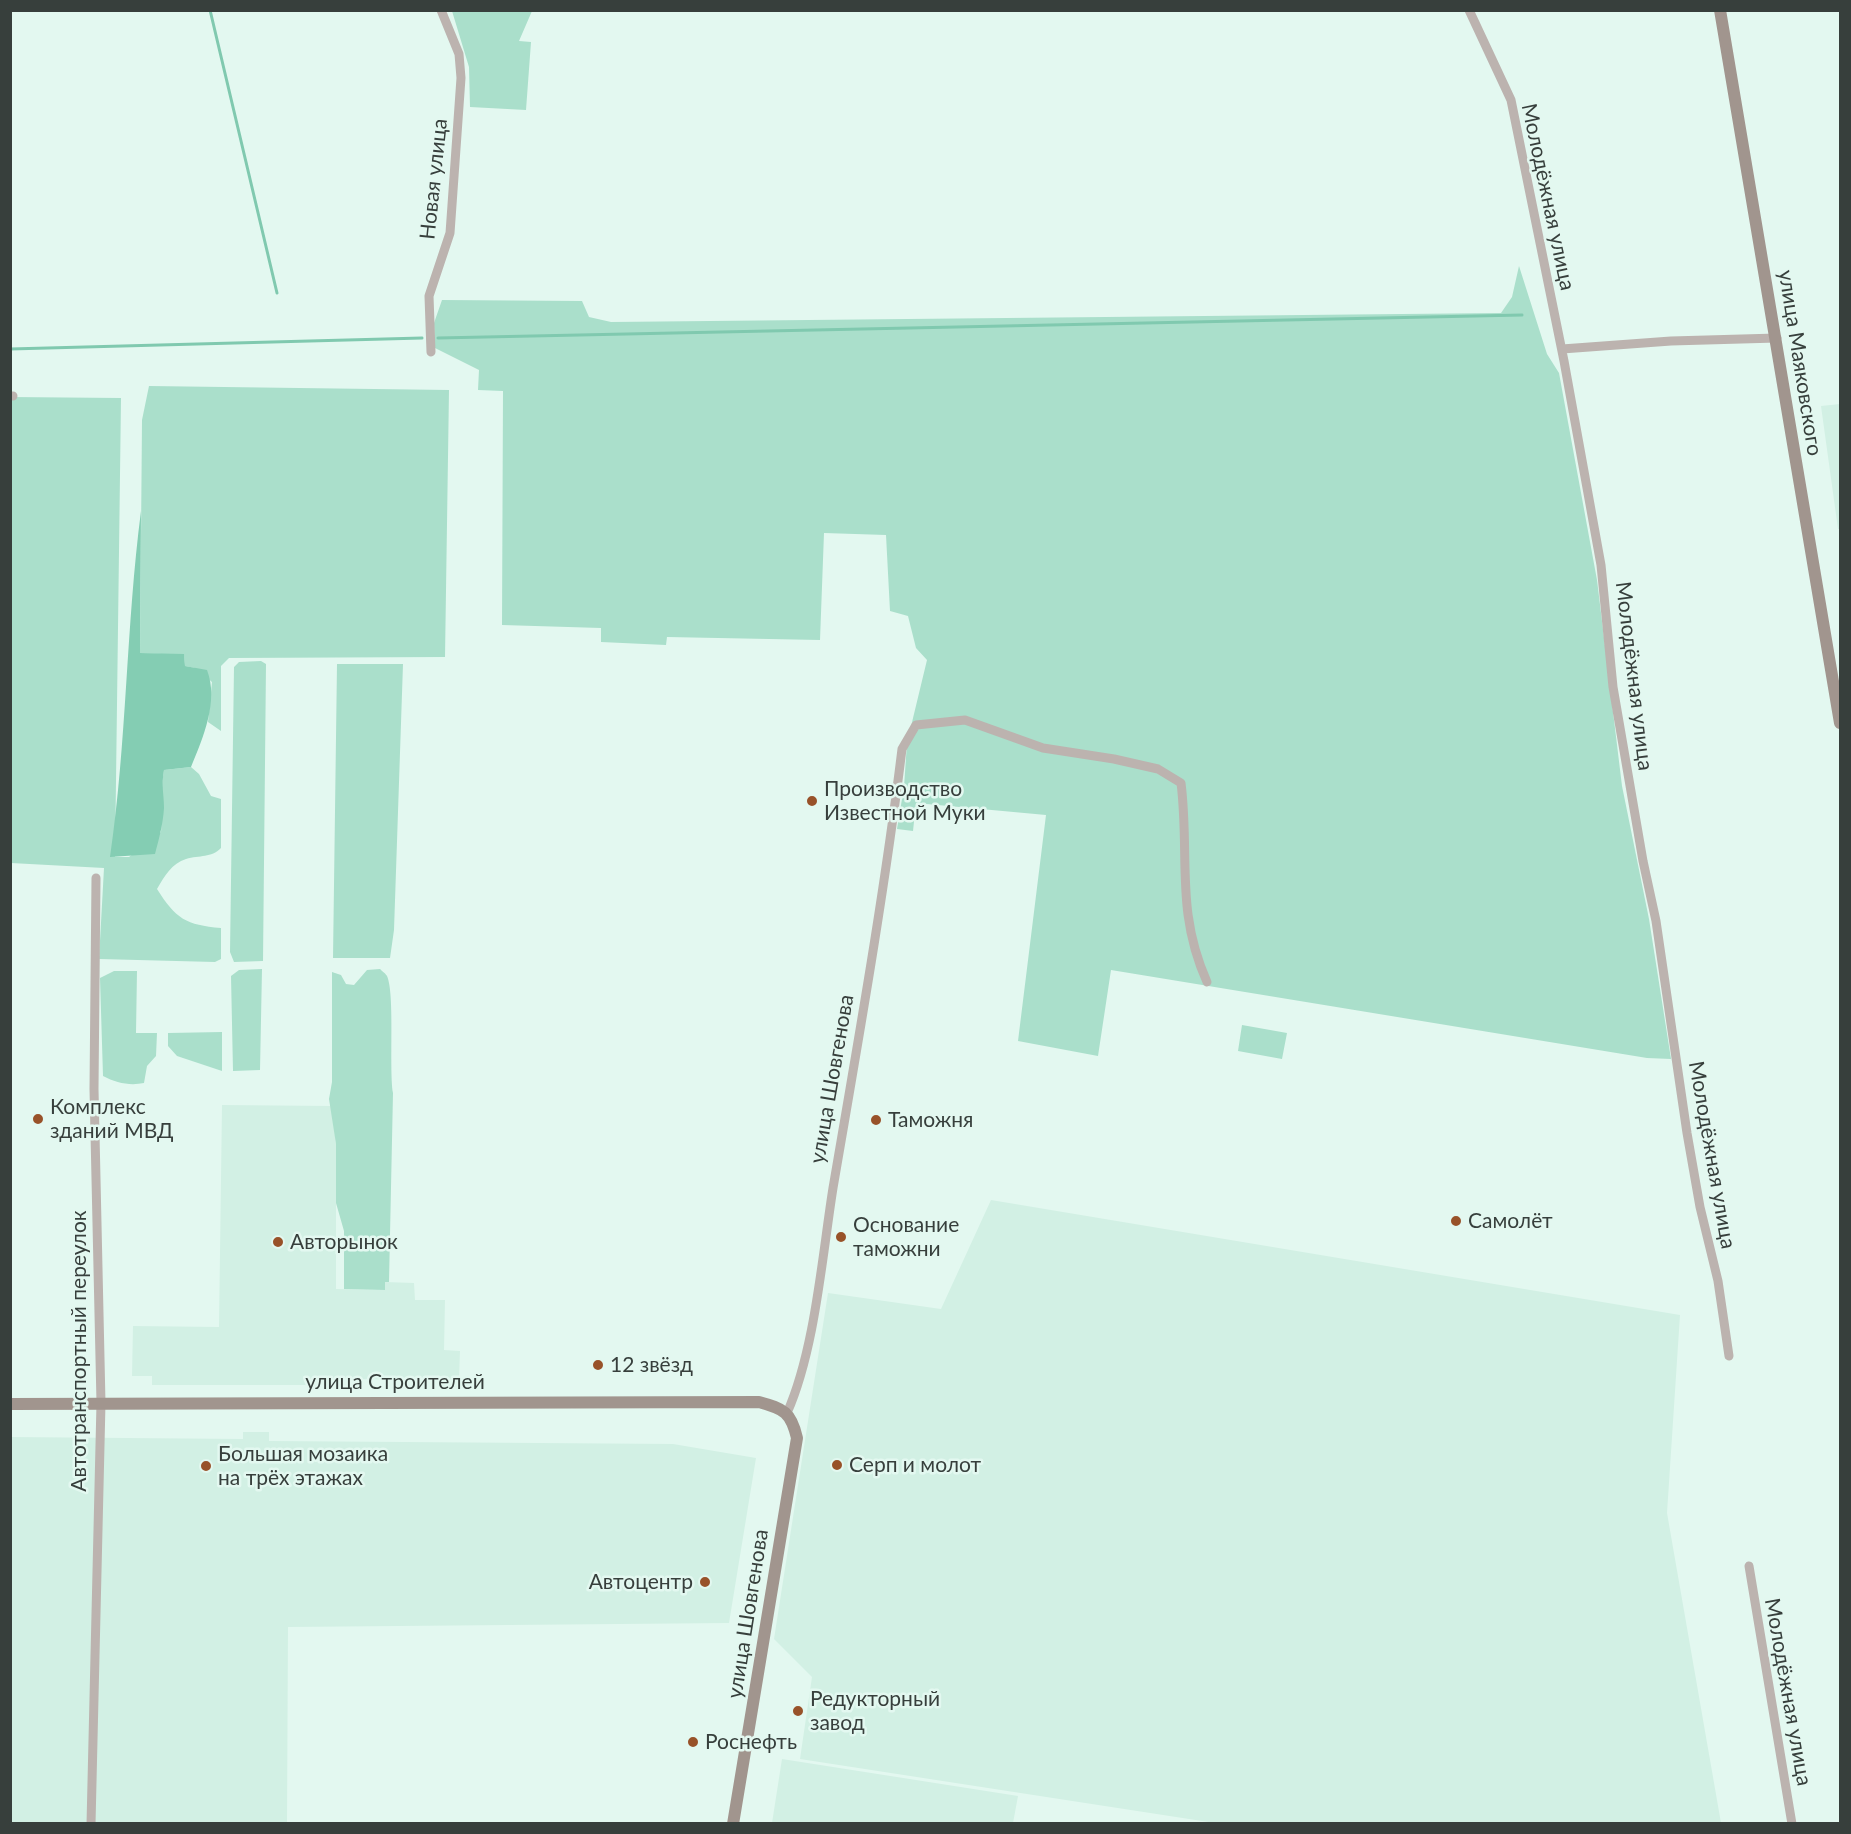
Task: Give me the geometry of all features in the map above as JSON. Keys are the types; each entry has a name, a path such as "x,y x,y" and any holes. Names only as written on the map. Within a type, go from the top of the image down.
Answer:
{"street":[{"name":"Новая улица","path":"431,352 429,296 450,233 461,78 459,54 441,10"},
{"name":"Молодёжная улица","path":"1469,10 1511,100 1562,349 1601,565 1613,687 1643,861 1656,921 1691,1154 1718,1281 1729,1356"},
{"name":"улица Маяковского","path":"1720,10 1840,723"},
{"path":"1562,349 1671,341 1777,338"},
{"name":"улица Шовгенова","path":"733,1824 797,1438 794,1422 782,1410 800,1383 876,942 902,749 916,725 965,720 1043,748 1114,759 1158,769 1181,783 1186,834 1183,864 1185,904 1197,959 1207,982"},
{"name":"Автотранспортный переулок","path":"91,1824 101,1403 94,1089 96,878"},
{"name":"улица Строителей","path":"10,1404 748,1401 782,1410"},
{"name":"Молодёжная улица","path":"1749,1566 1792,1824"}],"shaded area":[{"path":"1840,404 1840,529 1838,529 1821,406"},
{"name":"Авторынок","path":"222,1105 332,1106 336,1144 336,1289 384,1290 385,1282 414,1283 415,1300 445,1300 444,1350 460,1351 459,1380 346,1379 346,1385 152,1385 152,1376 132,1376 133,1326 219,1327"},
{"path":"991,1200 1680,1315 1667,1513 1721,1823 1215,1823 800,1759 812,1677 774,1639 828,1293 941,1309"},
{"path":"243,1432 269,1432 269,1441 673,1444 756,1458 729,1623 288,1627 287,1823 11,1824 11,1437 243,1439"},
{"path":"782,1759 1018,1796 1013,1823 772,1823"}],"green space":[{"path":"452,11 532,11 519,41 531,42 526,110 470,107 469,67"},
{"path":"1519,266 1547,354 1559,373 1597,580 1622,786 1649,919 1671,1059 1647,1058 1111,970 1098,1056 1018,1041 1046,815 916,803 913,831 897,829 904,787 907,743 927,660 916,648 908,616 890,611 886,535 824,533 820,640 667,637 666,645 601,642 601,628 502,625 503,391 478,390 479,370 435,348 434,323 442,300 582,301 589,317 611,322 1501,313 1512,297"},
{"path":"149,386 449,390 445,657 229,658 221,666 221,731 208,722 212,682 195,668 185,666 184,655 140,653 142,420"},
{"path":"10,397 121,398 115,857 129,857 161,832 164,770 191,767 199,774 211,796 221,799 221,848 209,855 181,861 166,875 157,889 176,914 183,919 199,925 221,928 221,959 215,962 99,959 104,868 11,863"},
{"path":"141,511 140,653 184,654 185,666 207,670 211,694 210,707 204,732 191,767 164,770 163,814 155,854 110,857 120,771 132,597"},
{"path":"261,661 266,664 263,961 234,962 230,952 234,667 239,662"},
{"path":"337,664 403,664 394,930 390,958 333,958"},
{"path":"262,969 260,1070 233,1071 231,976 239,970"},
{"path":"380,969 387,975 391,998 393,1093 389,1282 385,1282 385,1290 344,1289 344,1231 336,1203 336,1144 329,1099 332,1082 332,972 341,975 346,984 354,985 367,970"},
{"path":"114,971 137,971 136,1033 157,1033 156,1056 147,1066 144,1083 123,1083 103,1076 100,978"},
{"path":"1242,1025 1287,1033 1282,1059 1238,1051"},
{"path":"222,1032 222,1071 177,1056 168,1046 168,1033"}],"waterway":[{"path":"210,10 277,293"},
{"path":"438,338 1522,315"},
{"path":"10,349 422,338"}],"place":[{"name":"Производство Известной Муки","path":"812,801"},
{"name":"Комплекс зданий МВД","path":"38,1119"},
{"name":"Таможня","path":"876,1120"},
{"name":"Самолёт","path":"1456,1221"},
{"name":"Основание таможни","path":"841,1237"},
{"name":"Авторынок","path":"278,1242"},
{"name":"12 звёзд","path":"598,1365"},
{"name":"Серп и молот","path":"837,1465"},
{"name":"Большая мозаика на трёх этажах","path":"206,1466"},
{"name":"Автоцентр","path":"705,1582"},
{"name":"Редукторный завод","path":"798,1711"},
{"name":"Роснефть","path":"693,1742"}]}
